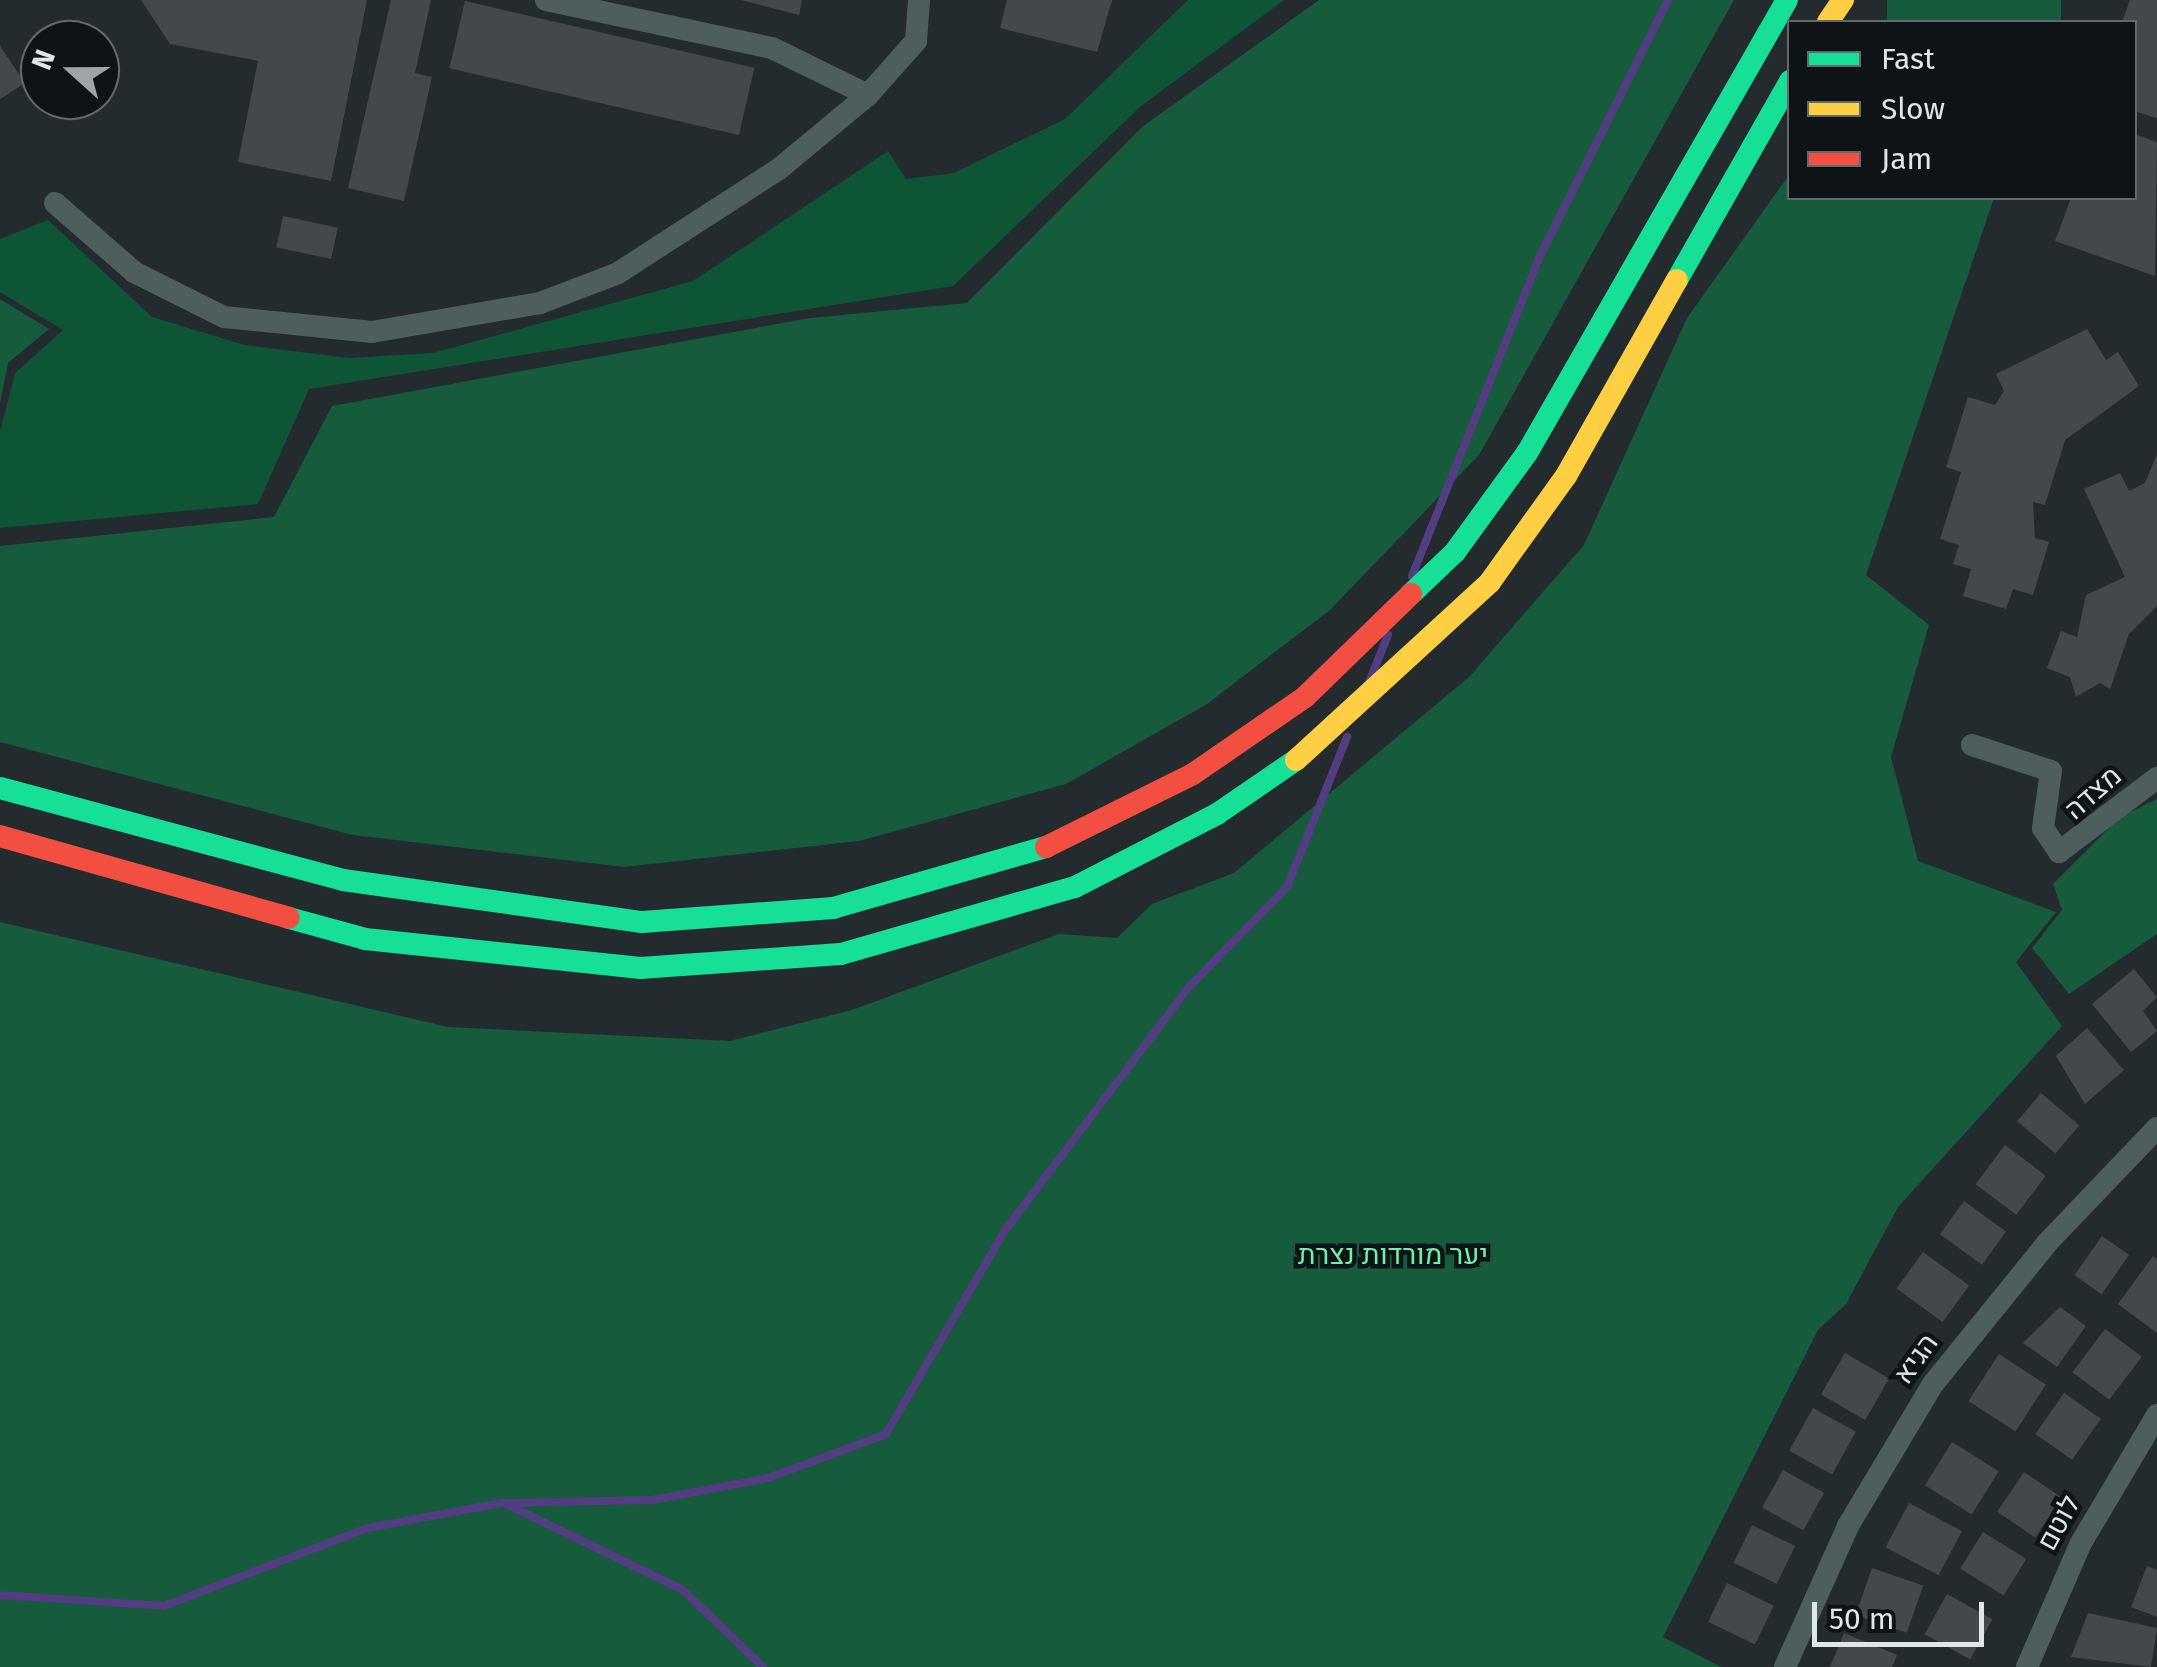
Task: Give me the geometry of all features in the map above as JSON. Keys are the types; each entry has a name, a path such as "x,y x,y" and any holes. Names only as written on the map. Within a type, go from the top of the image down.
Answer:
{"main road":[{"path":"0,788 343,880 642,922 833,908 1058,844 1193,774 1305,698 1455,552 1527,452 1788,0"},
{"path":"0,836 365,939 640,968 841,954 1075,887 1298,759 1366,708 1490,582 1566,476 1787,87"}],"street":[{"path":"546,0 772,48 868,96"},
{"path":"54,203 134,272 224,317 372,332 440,325 618,274 779,169 868,96 916,40 919,0"},
{"name":"מצדה","path":"1972,745 2051,770 2043,828 2060,852 2157,778"},
{"name":"הגיא","path":"1784,1667 1856,1510 1934,1384 2047,1242 2157,1128"},
{"name":"לוטם","path":"2028,1667 2081,1543 2157,1416"}],"green space":[{"path":"1188,0 1284,0 1141,106 953,286 309,389 258,504 0,528 0,432 15,373 63,330 0,292 0,239 48,220 152,317 245,345 349,358 433,353 693,281 888,151 906,179 954,173 1065,119"},
{"path":"1319,0 1734,0 1479,455 1330,610 1207,704 1066,784 859,841 624,867 353,835 0,742 0,546 274,517 332,406 810,318 967,303 1142,127"},
{"path":"1887,0 2061,0 2061,20 1887,20"},
{"name":"יער מורדות נצרת","path":"1787,178 1787,200 1993,200 1866,575 1929,625 1891,757 1918,861 2056,912 2016,962 2062,1026 1898,1207 1846,1304 1818,1330 1663,1637 1721,1667 0,1667 0,922 448,1027 730,1041 852,1010 1059,934 1117,938 1152,904 1234,873 1469,677 1584,545 1687,318"},
{"path":"0,299 49,329 8,363 0,404"},
{"path":"2157,799 2157,934 2069,994 2032,948 2062,910 2053,884 2120,817"}],"building":[{"path":"141,0 367,0 331,181 238,162 258,61 170,44"},
{"path":"391,0 431,0 415,73 432,77 404,201 348,188"},
{"path":"741,0 802,0 799,15"},
{"path":"1007,0 1112,0 1097,52 1000,28"},
{"path":"2130,0 2157,0 2157,118 2137,112 2137,20 2123,20"},
{"path":"465,1 754,68 739,135 449,68"},
{"path":"0,46 20,76 20,86 0,99"},
{"path":"2137,135 2157,142 2155,276 2055,241 2070,200 2137,200"},
{"path":"283,216 338,228 331,259 276,247"},
{"path":"2087,329 2106,360 2118,352 2139,386 2065,440 2045,505 2033,502 2035,538 2049,542 2033,595 2013,589 2006,609 1963,596 1971,569 1953,564 1959,545 1940,539 1961,472 1946,467 1968,397 1995,405 2004,391 1996,374"},
{"path":"2157,454 2157,606 2129,634 2110,689 2100,683 2076,697 2070,677 2047,668 2061,631 2077,637 2086,595 2125,577 2084,489 2120,473 2129,491 2145,483"},
{"path":"2134,969 2157,997 2143,1011 2157,1031 2131,1052 2092,1004"},
{"path":"2087,1028 2124,1070 2085,1104 2056,1056"},
{"path":"2041,1093 2079,1125 2056,1153 2017,1121"},
{"path":"2005,1145 2046,1176 2016,1215 1976,1184"},
{"path":"1964,1201 2006,1232 1982,1265 1940,1234"},
{"path":"2102,1236 2129,1255 2102,1294 2074,1275"},
{"path":"1923,1252 1969,1286 1943,1322 1897,1288"},
{"path":"2153,1256 2157,1259 2157,1333 2118,1304"},
{"path":"2060,1307 2086,1326 2057,1367 2023,1343"},
{"path":"2105,1329 2142,1357 2109,1400 2073,1372"},
{"path":"1845,1353 1889,1378 1865,1420 1821,1395"},
{"path":"1999,1354 2046,1384 2015,1431 1969,1401"},
{"path":"2064,1393 2101,1419 2072,1460 2035,1434"},
{"path":"1813,1408 1856,1432 1832,1475 1789,1451"},
{"path":"1952,1442 1999,1471 1972,1514 1925,1485"},
{"path":"1783,1470 1824,1493 1803,1530 1762,1508"},
{"path":"2024,1472 2062,1498 2035,1538 1997,1512"},
{"path":"1909,1503 1962,1531 1939,1575 1886,1547"},
{"path":"1752,1525 1795,1546 1777,1584 1734,1563"},
{"path":"1983,1532 2026,1559 2003,1595 1960,1568"},
{"path":"2147,1566 2157,1570 2157,1617 2131,1607"},
{"path":"1872,1568 1923,1586 1907,1633 1856,1615"},
{"path":"1727,1583 1774,1606 1755,1644 1708,1622"},
{"path":"1947,1594 1992,1619 1970,1659 1925,1634"},
{"path":"2088,1613 2157,1628 2151,1667 2071,1657"},
{"path":"1844,1633 1897,1655 1892,1667 1830,1667"}],"waterway":[{"path":"1412,576 1541,254 1668,0"},
{"path":"1369,682 1388,635"},
{"path":"0,1595 164,1606 367,1528 502,1503 652,1500 768,1478 886,1434 1006,1229 1189,987 1287,887 1347,737"},
{"path":"504,1503 683,1590 763,1667"}],"traffic: fast":[{"path":"1411,594 1455,552 1527,453 1787,0"},
{"path":"1677,280 1787,86"},
{"path":"289,918 365,939 640,968 841,954 1075,887 1217,814 1296,760"},
{"path":"0,788 343,880 642,922 833,908 1046,847"}],"traffic: slow":[{"path":"1829,20 1843,0"},
{"path":"1296,760 1490,582 1566,476 1677,280"}],"traffic: jam":[{"path":"1046,847 1193,774 1305,697 1411,594"},
{"path":"0,836 289,918"}]}
